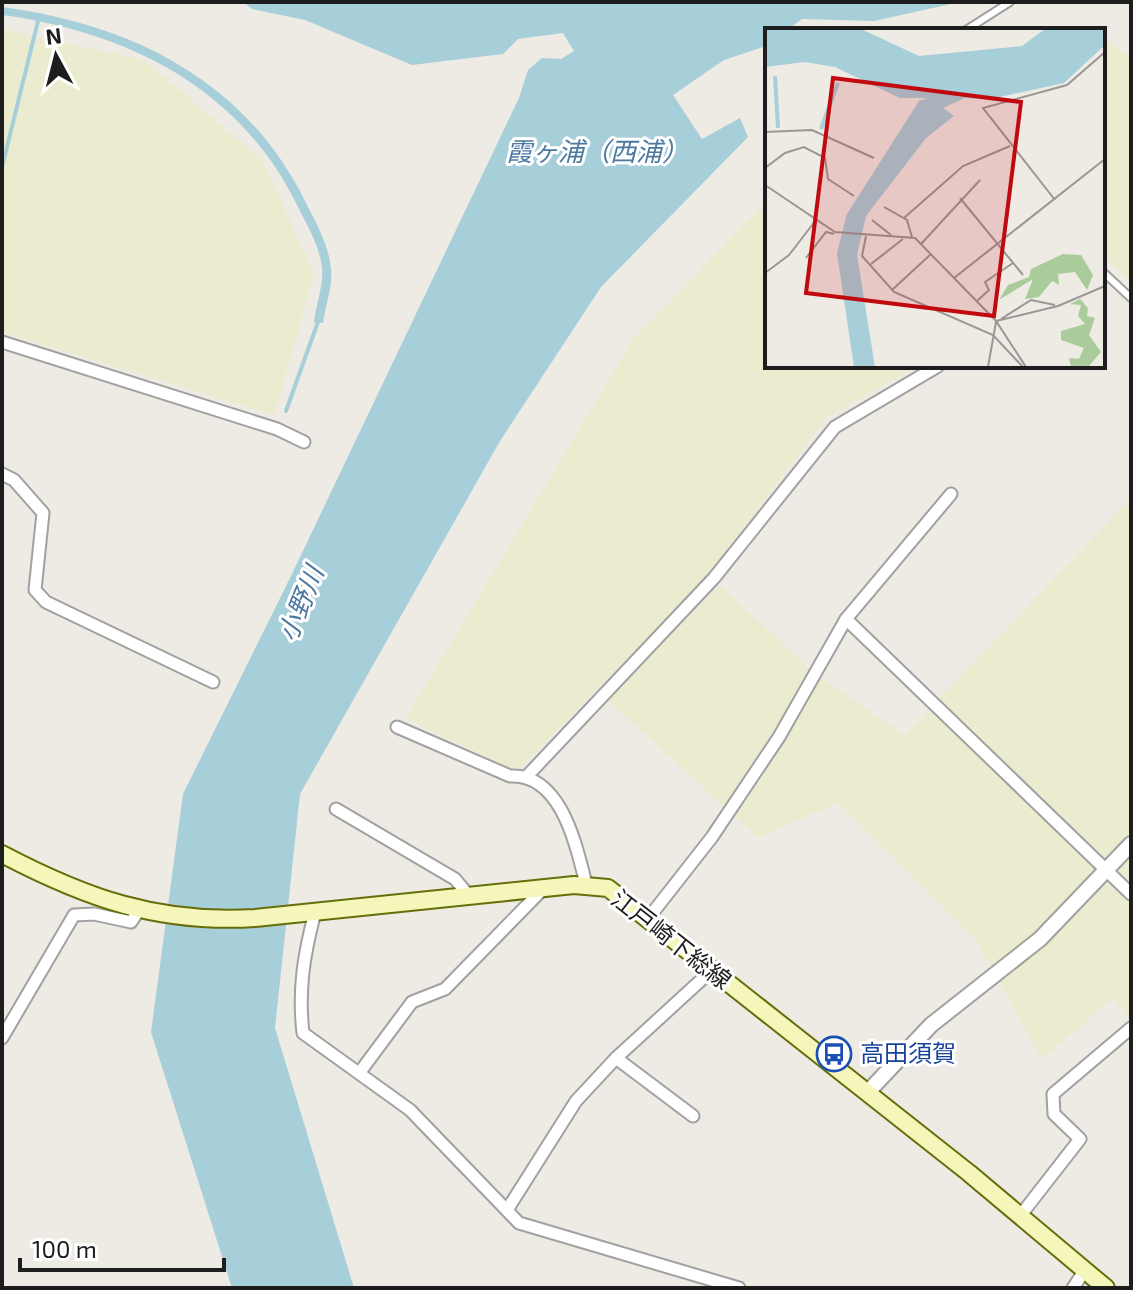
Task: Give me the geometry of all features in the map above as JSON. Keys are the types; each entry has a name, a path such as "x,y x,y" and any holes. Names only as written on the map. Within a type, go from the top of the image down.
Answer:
{"main road":[{"name":"江戸崎下総線","path":"2,854 76,891 146,912 233,920 586,884 608,888 1106,1288"}],"street":[{"path":"2,342 277,429 304,442"},
{"path":"528,775 714,578 835,427 935,368"},
{"path":"2,474 14,480 43,513 35,590 46,602 213,682"},
{"path":"647,920 712,837 779,737 846,619 951,494"},
{"path":"846,619 1131,894"},
{"path":"397,727 510,776 528,775 545,788 573,831 586,884"},
{"path":"336,809 455,879 470,897"},
{"path":"867,1093 931,1025 1040,939 1131,844"},
{"path":"360,1072 412,1002 445,989 543,889"},
{"path":"2,1038 74,915 94,914 131,922 146,912"},
{"path":"311,913 299,995 303,1033 410,1110 519,1223 739,1288"},
{"path":"507,1210 576,1101 616,1058 711,971"},
{"path":"1020,1216 1080,1139 1054,1114 1053,1094 1131,1028"},
{"path":"616,1058 693,1116"},
{"path":"1073,1288 1085,1270"}],"lane":[{"path":"969,28 1010,2"},
{"path":"1105,274 1131,298"}],"green space":[{"path":"2,29 144,60 263,161 314,274 274,415 2,332"},
{"path":"1105,38 1131,60 1131,282 1108,261 1105,262"},
{"path":"765,203 765,368 914,368 828,416 705,578 516,772 406,718 634,338"},
{"path":"1131,498 1131,1022 1113,998 1042,1059 977,941 837,803 758,838 608,700 720,585 811,671 905,735"}],"water":[{"name":"霞ヶ浦（西浦）","path":"243,2 960,2 874,21 802,19 790,28 765,28 763,47 724,60 673,95 702,139 740,118 748,137 601,287 500,441 300,794 275,1028 354,1288 232,1288 151,1032 183,794 291,576 519,98 528,70 542,58 561,59 574,51 563,33 518,39 503,54 412,65 305,20 252,9"},
{"path":"2,7 95,27 139,44 179,65 217,91 250,122 280,159 325,243 331,276 323,323 314,322 322,274 315,243 273,164 244,128 211,98 175,72 135,51 93,35 2,15"}],"waterway":[{"path":"2,167 39,17"},
{"path":"286,411 319,319"}],"place":[{"name":"高田須賀","path":"834,1054"}],"water label":[{"name":"小野川","path":"301,604"}]}
